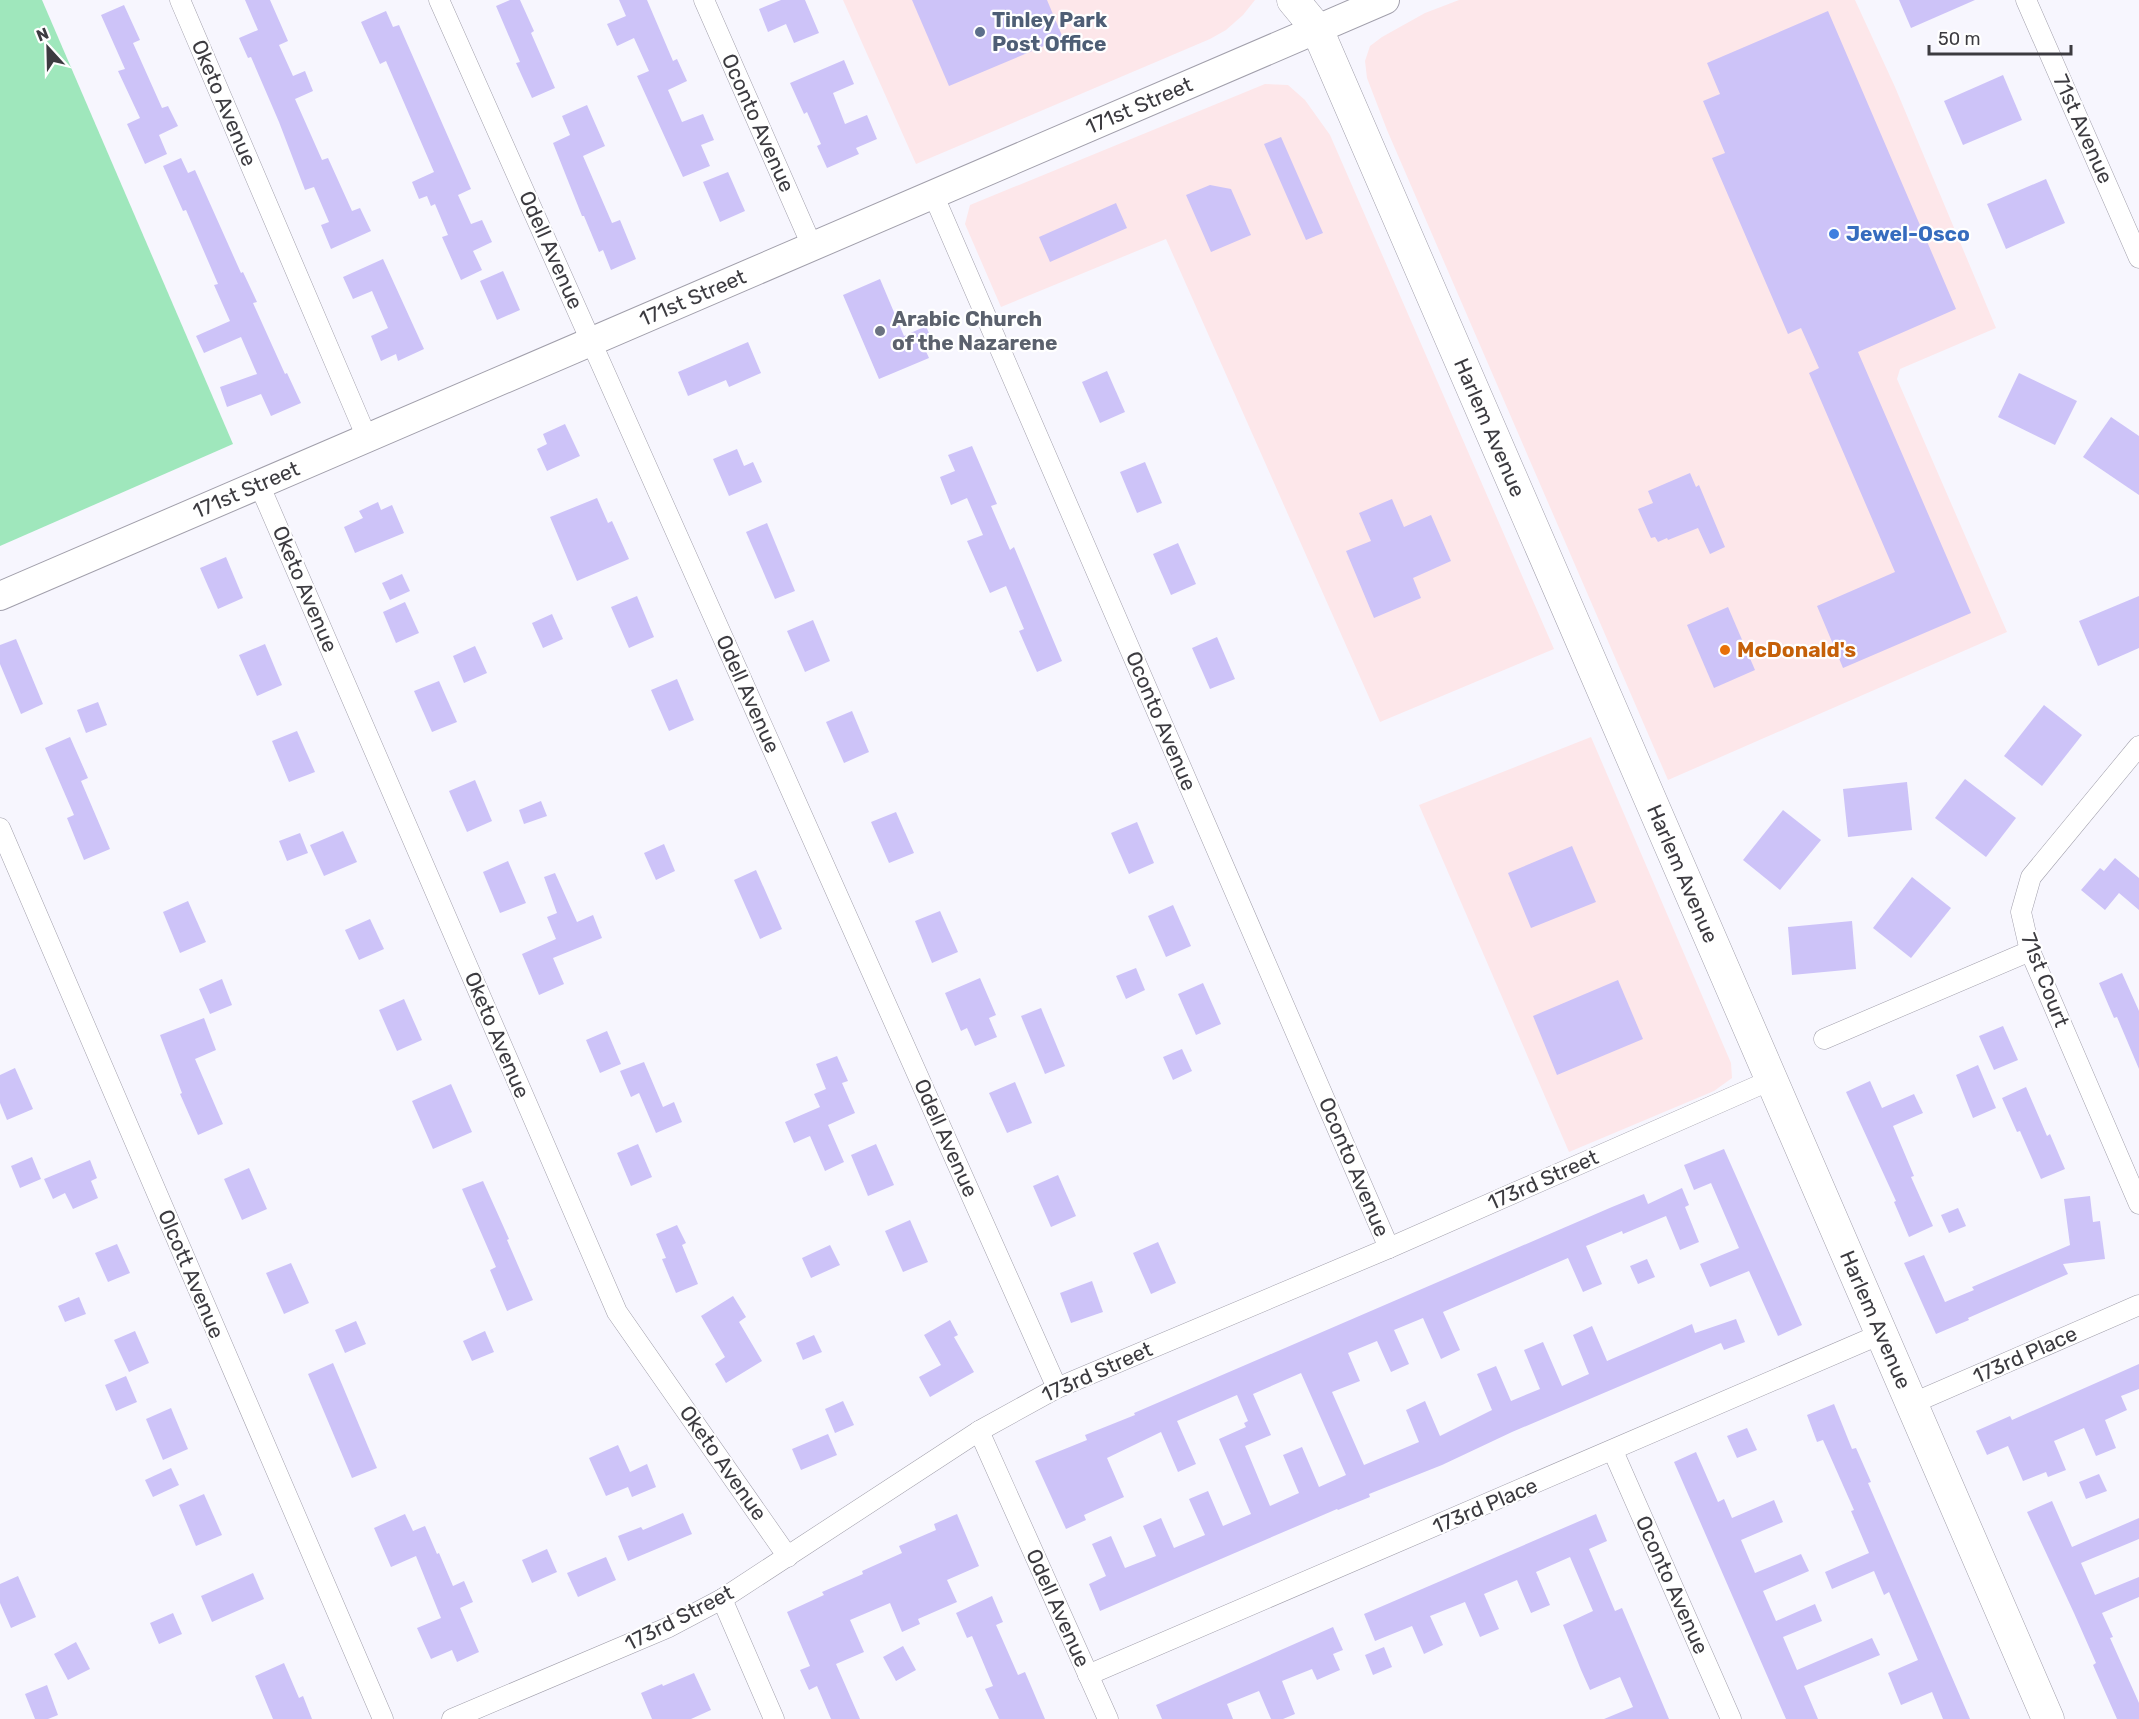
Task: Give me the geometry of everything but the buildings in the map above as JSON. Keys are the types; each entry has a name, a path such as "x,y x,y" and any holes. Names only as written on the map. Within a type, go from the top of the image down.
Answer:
{"main road":[{"name":"Harlem Avenue","path":"1293,0 1315,14 1771,1080 2048,1719"}],"street":[{"name":"Oketo Avenue","path":"180,0 367,438"},
{"name":"Odell Avenue","path":"439,0 1057,1388"},
{"name":"Oconto Avenue","path":"704,0 812,246"},
{"name":"171st Street","path":"0,596 933,194 1315,14 1385,0"},
{"name":"71st Avenue","path":"2026,0 2139,258"},
{"name":"Oconto Avenue","path":"933,194 1389,1248"},
{"name":"Oketo Avenue","path":"260,484 617,1312 788,1557"},
{"name":"71st Court","path":"2139,746 2031,877 2021,912 2030,951 2139,1204"},
{"name":"Olcott Avenue","path":"0,828 383,1719"},
{"path":"1824,1040 2030,951"},
{"name":"173rd Street","path":"452,1719 669,1628 722,1599 979,1431 1057,1388 1389,1248 1771,1080"},
{"name":"173rd Place","path":"1911,1404 2139,1305"},
{"name":"173rd Place","path":"1088,1675 1881,1334"},
{"name":"Odell Avenue","path":"979,1431 1108,1719"},
{"name":"Oconto Avenue","path":"1613,1451 1731,1719"},
{"path":"722,1599 774,1719"}],"shaded area":[{"path":"843,0 1255,0 1226,30 1210,39 916,164"},
{"path":"1459,0 1855,0 1895,87 1996,328 1900,369 1897,379 2007,632 1668,780 1387,130 1367,78 1365,61 1370,46 1425,13"},
{"path":"1265,84 1288,85 1305,100 1330,135 1554,649 1380,722 1166,239 1001,307 965,224 970,205"},
{"path":"1591,737 1731,1063 1732,1078 1714,1091 1569,1152 1419,805"}],"green space":[{"path":"0,0 42,0 233,444 0,546"}],"place":[{"name":"Tinley Park Post Office","path":"980,32"},
{"name":"Jewel-Osco","path":"1834,234"},
{"name":"Arabic Church of the Nazarene","path":"880,331"},
{"name":"McDonald's","path":"1725,650"}]}
